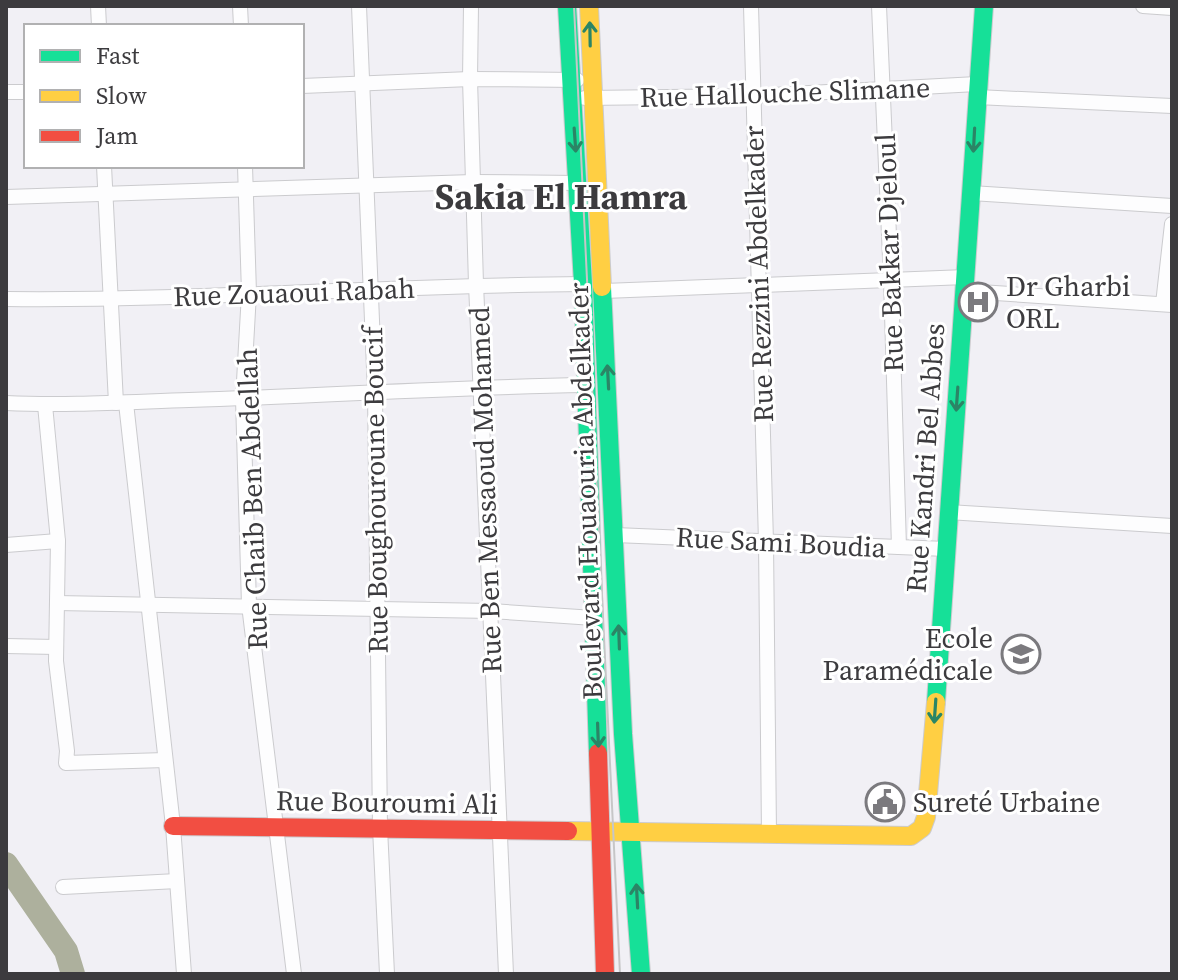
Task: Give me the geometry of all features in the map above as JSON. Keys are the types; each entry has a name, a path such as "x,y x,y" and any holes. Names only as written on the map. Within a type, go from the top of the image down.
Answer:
{"main road":[{"name":"Boulevard Houaouria Abdelkader","path":"567,6 583,284 605,974"},
{"name":"Boulevard Houaouria Abdelkader","path":"589,6 623,734 641,974"},
{"name":"Rue Kandri Bel Abbes","path":"601,833 911,836 921,831 927,821 984,6"},
{"name":"Rue Bouroumi Ali","path":"173,826 601,833"}],"street":[{"name":"Rue Boughouroune Boucif","path":"359,6 375,393 380,828 387,974"},
{"name":"Rue Ben Messaoud Mohamed","path":"471,6 476,284 506,974"},
{"name":"Rue Rezzini Abdelkader","path":"751,6 766,542 769,834"},
{"name":"Rue Bakkar Djeloul","path":"879,6 899,547"},
{"path":"1143,6 1172,8"},
{"path":"304,86 470,79 571,80 592,88"},
{"path":"572,99 592,88"},
{"name":"Rue Hallouche Slimane","path":"592,88 752,96 977,91 1172,106"},
{"path":"104,168 111,300 121,403 173,826 184,974"},
{"name":"Rue Chaib Ben Abdellah","path":"245,168 249,293 243,399 249,605 294,974"},
{"path":"6,197 368,184 578,183"},
{"path":"971,193 1172,206"},
{"path":"604,291 891,281 965,284 1168,304 1172,224"},
{"name":"Rue Zouaoui Rabah","path":"6,299 111,300 476,284 583,284"},
{"path":"6,403 121,403 585,385"},
{"path":"45,405 58,541 56,647 66,763 165,760"},
{"path":"948,512 1172,526"},
{"name":"Rue Sami Boudia","path":"615,535 946,549"},
{"path":"6,545 58,541"},
{"path":"57,603 491,611 594,618"},
{"path":"6,646 56,647"},
{"path":"63,887 177,881"}],"waterway":[{"path":"6,864 66,951 73,974"}],"tram line":[{"path":"574,6 620,974"}],"traffic: fast":[{"path":"567,6 583,284 598,753"},
{"path":"936,702 984,6"},
{"path":"602,287 623,734 641,974"}],"traffic: slow":[{"path":"589,6 602,287"},
{"path":"568,831 911,836 922,828 926,817 936,702"}],"traffic: jam":[{"path":"598,753 605,974"},
{"path":"173,826 568,831"}],"place":[{"name":"Dr Gharbi ORL","path":"978,302"},
{"name":"Ecole Paramédicale","path":"1021,654"},
{"name":"Sureté Urbaine","path":"885,802"}],"district":[{"name":"Sakia El Hamra","path":"561,196"}]}
